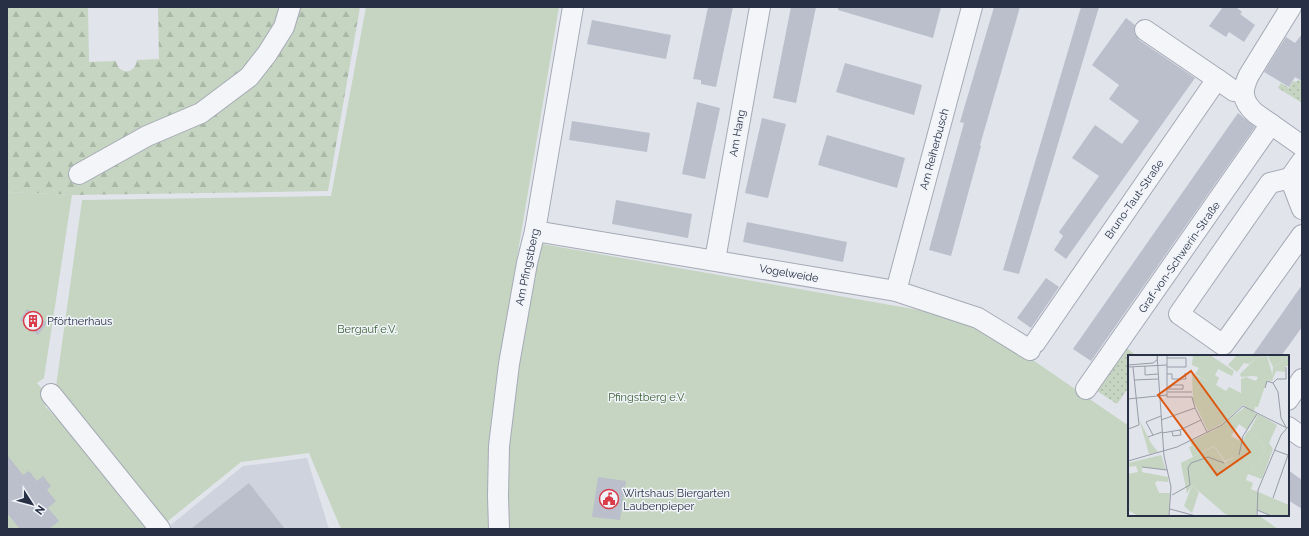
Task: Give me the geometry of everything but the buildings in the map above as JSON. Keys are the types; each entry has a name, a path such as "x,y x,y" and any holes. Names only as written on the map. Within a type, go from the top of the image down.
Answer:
{"street":[{"path":"79,174 147,136 201,113 249,77 280,34 284,27 290,7"},
{"name":"Am Pfingstberg","path":"499,529 499,446 509,364 527,263 535,231 573,7"},
{"name":"Am Hang","path":"715,260 760,7"},
{"name":"Am Reiherbusch","path":"896,291 972,7"},
{"path":"1290,7 1249,75 1243,92 1244,99 1248,107 1302,146"},
{"path":"1145,30 1234,91 1243,92"},
{"name":"Bruno-Taut-Straße","path":"1032,347 1217,79"},
{"name":"Graf-von-Schwerin-Straße","path":"1086,389 1271,124"},
{"path":"1302,161 1290,178 1270,183 1179,314 1224,345 1302,235"},
{"path":"1290,178 1302,209"},
{"name":"Vogelweide","path":"535,231 896,291 978,318 1032,347"},
{"path":"1289,398 1302,379"},
{"path":"51,394 160,529"},
{"path":"1289,428 1302,437"}],"shaded area":[{"path":"307,458 329,529 166,529 243,466"}],"green space":[{"path":"7,7 88,7 89,62 116,61 120,69 123,71 130,71 136,65 137,60 159,59 158,7 360,7 328,191 72,195 7,192"},
{"name":"Bergauf e.V.","path":"366,7 559,7 501,353 494,529 341,529 309,453 241,462 163,525 55,394 82,200 331,196"},
{"path":"1299,80 1302,82 1302,103 1278,88 1281,83 1289,88 1293,81 1296,82"},
{"path":"7,192 72,195 44,378 37,383 52,400 45,406 59,421 64,417 155,529 7,529"},
{"name":"Pfingstberg e.V.","path":"542,244 953,316 989,330 1128,425 1128,516 1259,516 1278,529 508,529 507,474 516,365"},
{"path":"1124,346 1136,355 1128,355 1128,388 1117,404 1094,389"}],"place":[{"name":"Pförtnerhaus","path":"33,321"},
{"name":"Wirtshaus Biergarten Laubenpieper","path":"609,499"}]}
